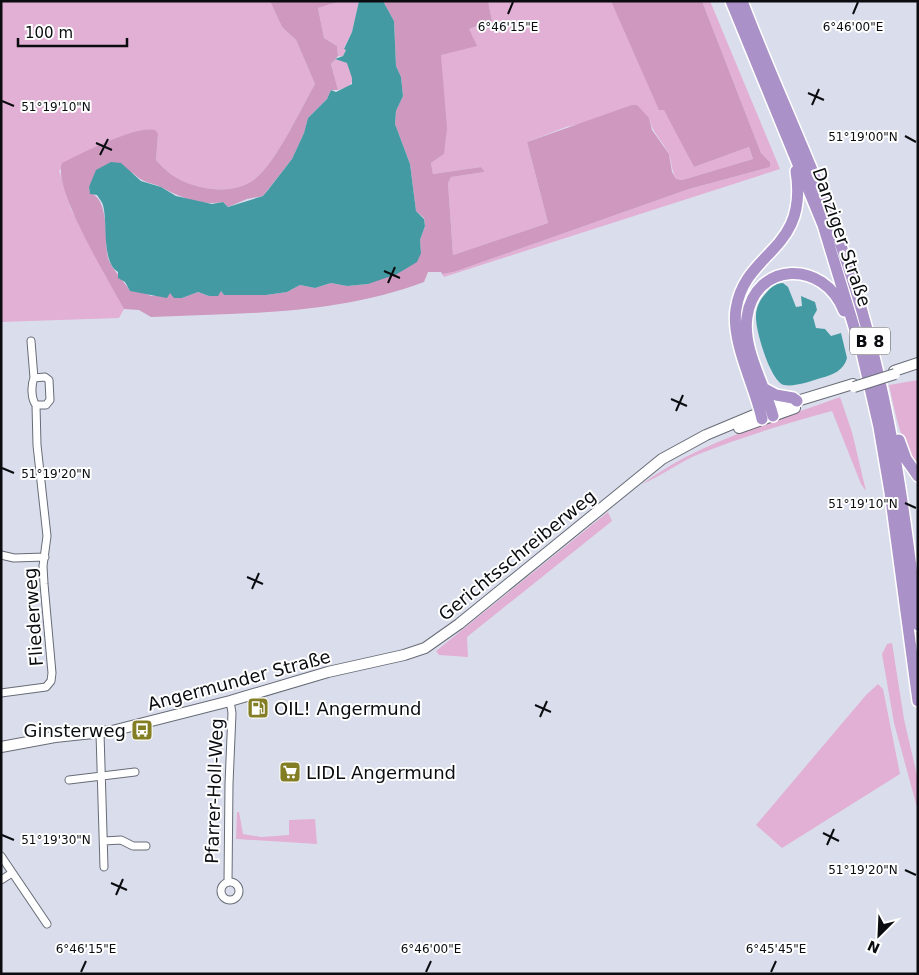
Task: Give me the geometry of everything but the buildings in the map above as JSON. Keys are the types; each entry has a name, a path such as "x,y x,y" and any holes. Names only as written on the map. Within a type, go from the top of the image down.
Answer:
{"highway":[{"name":"Danziger Straße","path":"731,1 823,225 854,324 884,457 918,701"},
{"name":"Danziger Straße","path":"742,1 837,232 864,318 892,432 916,595 918,625"},
{"path":"767,414 740,345 736,328 736,310 745,285 784,238 794,219 799,200 796,157"},
{"path":"767,414 765,389 752,352 746,325 750,302 764,285 772,279 788,274 795,273 815,277 835,293 847,319 854,324"},
{"path":"765,389 781,397 793,398 796,401"},
{"path":"892,432 898,438 906,459 918,476"}],"main road":[{"name":"Gerichtsschreiberweg","path":"894,373 918,363"},
{"name":"Gerichtsschreiberweg","path":"767,414 796,401 918,368"},
{"name":"Gerichtsschreiberweg","path":"425,648 459,624 646,470 676,450 706,435 854,385"},
{"name":"Angermunder Straße","path":"1,747 55,737 100,733 230,701 328,672 398,657 425,648"}],"street":[{"name":"Fliederweg","path":"1,693 39,690 46,687 51,681 52,673 44,584 47,536 37,445 36,405 33,402 32,382 34,378 31,341"},
{"path":"34,378 45,377 49,380 50,400 46,405 36,405"},
{"name":"Fliederweg","path":"1,555 14,558 45,557"},
{"name":"Pfarrer-Holl-Weg","path":"228,882 232,713 230,701"},
{"path":"100,733 104,866"},
{"path":"69,780 135,772"},
{"path":"104,841 121,840 133,846 146,846"},
{"path":"1,856 47,924"},
{"path":"1,880 12,873"}],"shaded area":[{"path":"1,1 270,1 282,27 296,40 315,84 272,160 256,178 245,185 225,189 205,188 190,184 172,175 156,160 158,134 59,170 71,209 124,309 119,318 1,322"},
{"path":"270,1 341,1 318,8 324,38 337,46 338,56 331,64 338,90 331,90 327,99 308,118 304,133 292,159 263,196 247,199 228,207 223,202 207,203 184,198 144,181 133,173 89,187 90,193 101,203 105,221 108,258 130,291 144,292 151,296 170,293 182,298 198,292 209,296 221,291 224,295 266,295 287,292 300,285 315,288 331,283 347,286 368,284 421,253 420,240 425,226 424,218 416,211 410,164 395,124 396,111 403,96 401,77 396,66 394,21 383,1 488,1 492,21 469,29 477,46 441,55 447,128 444,154 431,163 433,174 481,167 485,172 451,177 448,183 453,255 548,223 527,142 632,105 637,105 649,118 652,130 669,154 672,172 676,179 682,180 753,159 749,147 694,167 664,110 659,110 611,1 702,1 761,153 770,162 770,167 689,189 454,272 442,274 441,272 428,272 424,282 391,293 357,301 323,307 255,313 151,317 139,310 124,309 74,214 61,176 62,163 122,136 146,130 155,130 158,134 156,160 172,175 190,184 205,188 225,189 245,185 256,178 272,160 315,84 296,40 282,27"},
{"path":"341,1 359,1 352,32 344,48 346,50 343,56 338,56 337,46 324,38 318,8"},
{"path":"488,1 611,1 694,167 749,147 753,159 682,180 676,179 668,152 654,132 649,118 589,122 566,127 527,142 548,223 453,255 448,183 451,177 485,172 481,167 433,174 431,163 444,154 441,55 469,29 492,21"},
{"path":"702,1 710,1 780,169 444,277 442,274 454,272 689,189 770,167 770,162 761,153"},
{"path":"335,59 348,63 353,81 348,87 338,90 331,64"},
{"path":"918,380 918,471 903,440 889,385"},
{"path":"840,397 852,432 866,491 861,484 832,411 765,431 699,454 642,484 664,469 712,444"},
{"path":"608,512 612,521 467,637 468,657 439,655 436,651"},
{"path":"892,643 904,719 918,780 918,811 894,723 882,654 887,644"},
{"path":"878,684 883,689 900,774 782,848 756,825 866,695"},
{"path":"237,812 239,812 243,834 261,837 289,835 289,820 315,819 317,844 236,839"}],"water":[{"path":"359,1 383,1 394,21 396,66 401,77 403,96 396,111 395,124 410,164 416,211 424,219 425,226 420,240 421,253 417,262 397,274 368,284 347,286 331,283 315,288 300,285 287,292 266,295 224,295 221,291 218,296 209,296 198,292 182,298 174,298 170,293 167,298 130,291 125,282 118,278 118,272 109,260 103,204 97,195 90,194 89,187 96,170 111,162 121,163 141,181 161,187 176,196 212,204 223,202 228,207 263,196 292,159 304,133 308,118 327,99 331,90 336,92 352,84 347,63 335,59 343,56 346,50 344,49 352,32"},
{"path":"783,283 788,287 796,307 802,306 801,296 815,302 817,310 813,317 816,328 825,329 831,336 841,333 847,358 846,362 830,375 808,382 784,385 779,381 769,365 764,354 756,323 756,313 761,300 769,290"}],"place":[{"name":"OIL! Angermund","path":"258,708"},
{"name":"Ginsterweg","path":"142,730"},
{"name":"LIDL Angermund","path":"290,772"}]}
